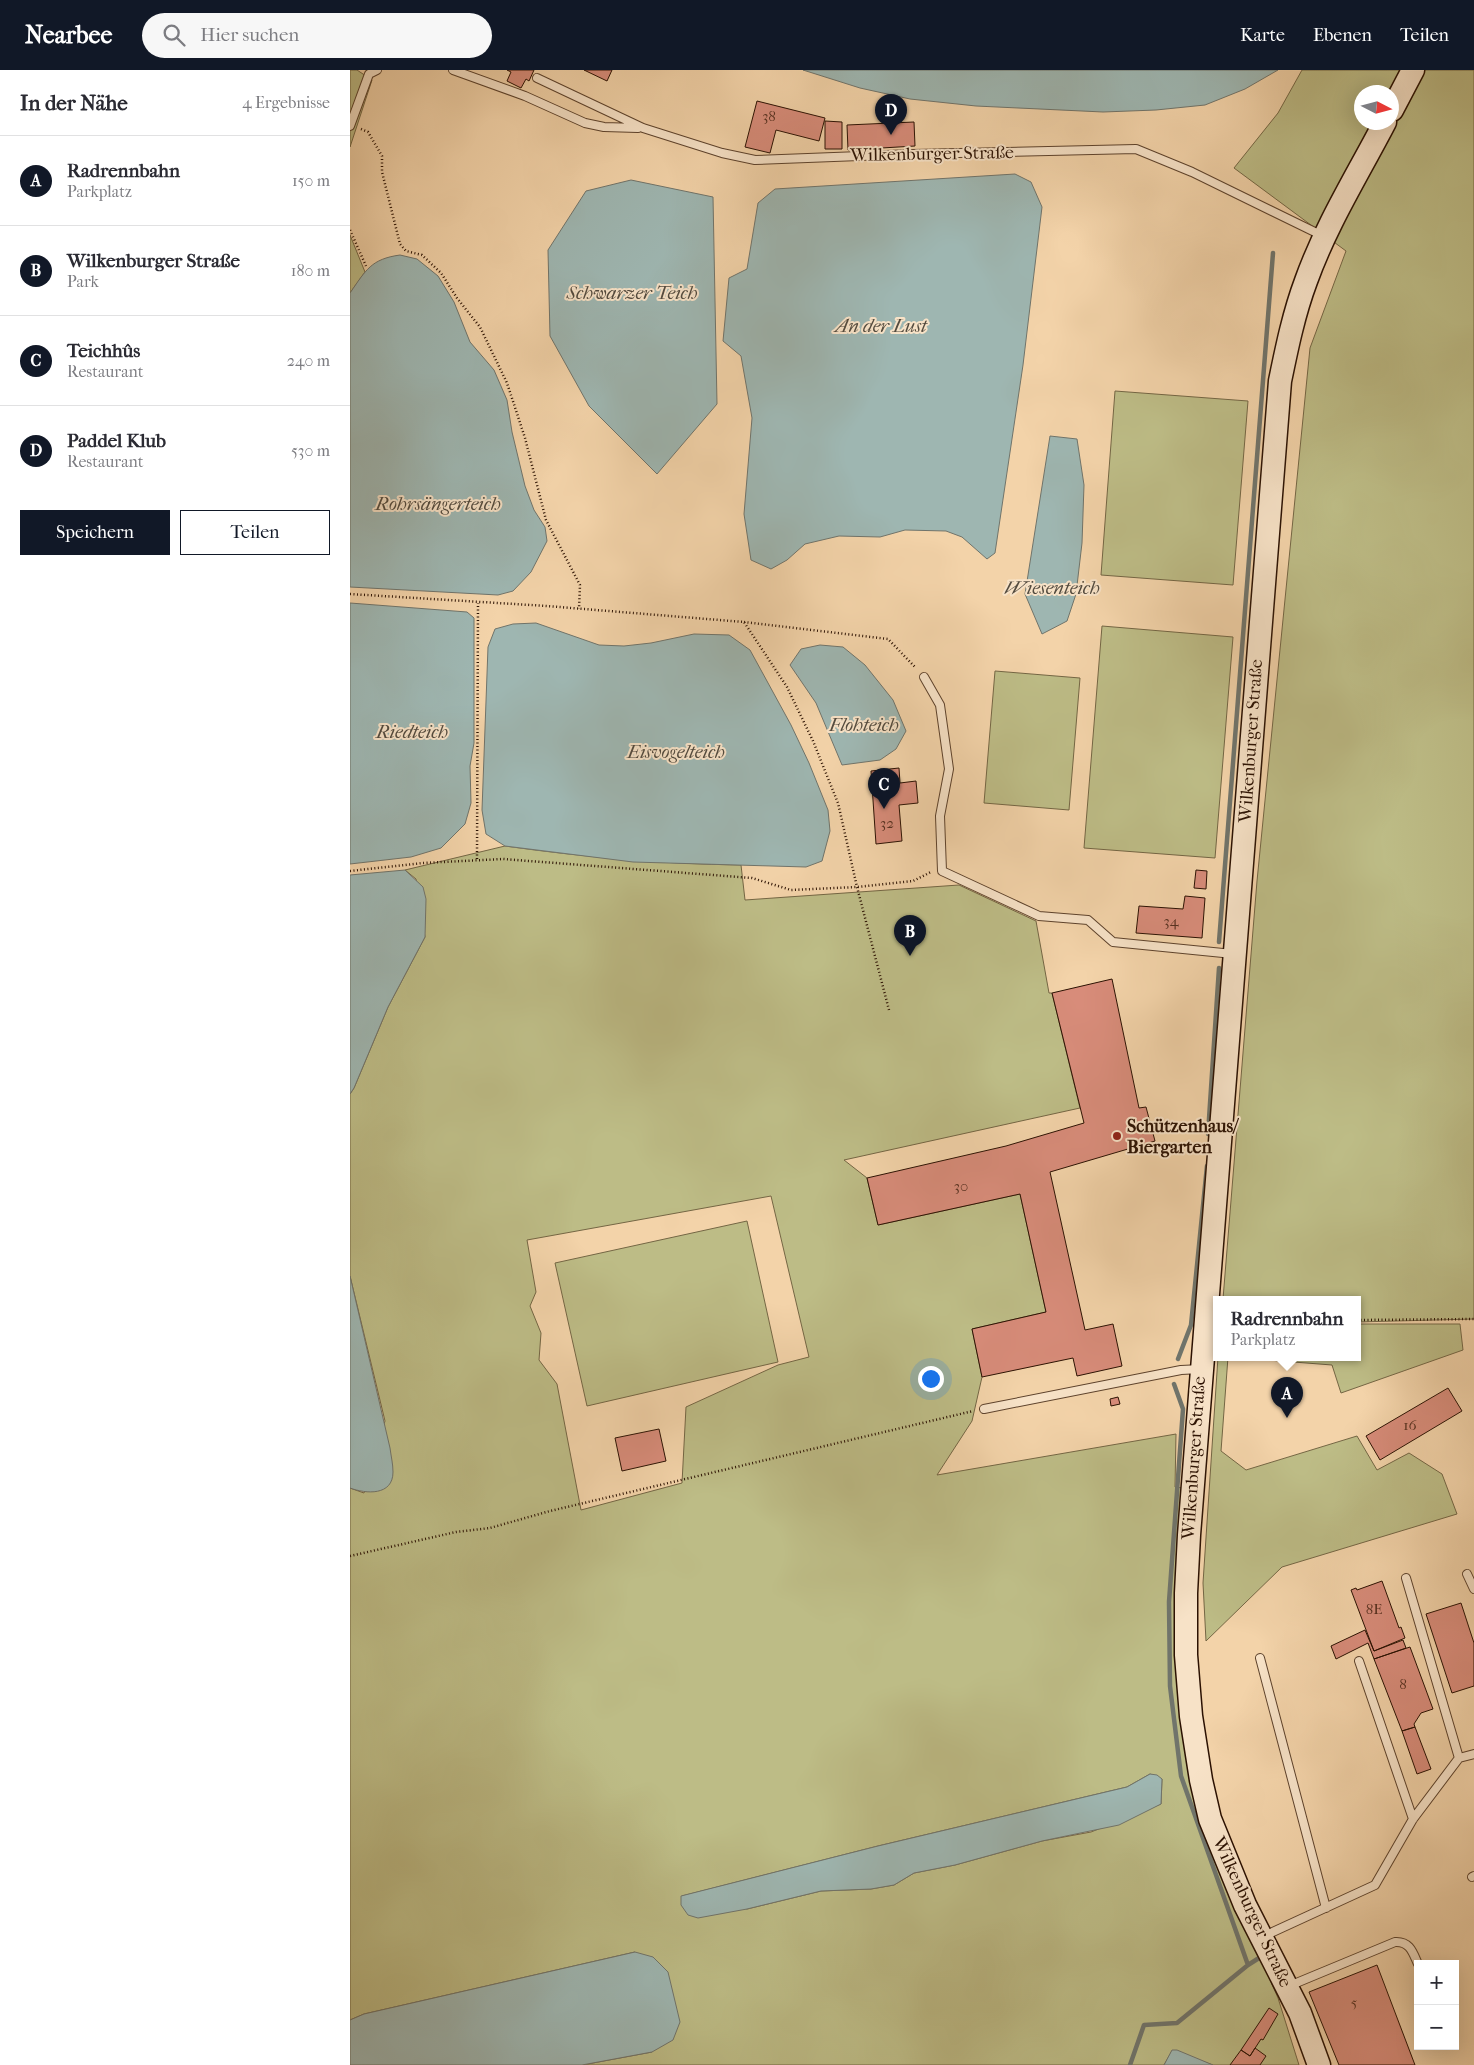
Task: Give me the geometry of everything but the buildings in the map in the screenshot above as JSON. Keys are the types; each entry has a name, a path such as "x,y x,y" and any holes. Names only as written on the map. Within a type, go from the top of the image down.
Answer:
{"main road":[{"path":"1399,97 1413,70"},
{"name":"Wilkenburger Straße","path":"1319,2065 1288,1986 1235,1883 1210,1819 1201,1780 1191,1716 1186,1655 1186,1593 1201,1369 1280,381 1291,325 1306,280 1324,236 1381,130"}],"lane":[{"path":"350,126 370,74 377,70"},
{"path":"453,70 525,96 585,123 604,127 643,128"},
{"name":"Wilkenburger Straße","path":"537,78 643,128 722,153 755,160 939,153 1136,150 1192,172 1324,236"},
{"path":"924,677 940,705 949,769 940,816 942,871 1039,916 1088,920 1113,942 1235,954"},
{"path":"984,1409 1181,1370 1201,1369"},
{"path":"1467,1574 1474,1589"},
{"path":"1406,1578 1459,1758"},
{"path":"1260,1658 1326,1908"},
{"path":"1359,1661 1413,1819"},
{"path":"1262,1937 1376,1885 1413,1819 1459,1758 1474,1754"},
{"path":"1288,1986 1395,1942 1406,1943 1416,1960"}],"path":[{"path":"350,126 368,132 382,156 382,172 400,244 406,251 422,255 441,273 457,298 480,327 508,383 525,438 546,520 580,585 579,609"},
{"path":"350,230 366,266"},
{"path":"350,594 744,622 888,639 924,677"},
{"path":"476,860 478,603"},
{"path":"744,622 787,687 813,741 838,802 857,887 890,1010"},
{"path":"350,871 503,859 568,862 752,878 791,890 857,887 913,881 928,872 942,871"},
{"path":"1361,1320 1474,1319"},
{"path":"350,1556 456,1532 490,1528 550,1511 984,1409"}],"shaded area":[{"path":"350,70 357,70 372,80 350,147"},
{"path":"1302,70 1474,70 1474,1319 1361,1322 1361,1296 1223,1296 1257,881 1310,348 1346,251 1234,168 1278,113"},
{"path":"350,235 365,272 350,293"},
{"path":"1115,391 1248,401 1233,585 1101,575"},
{"path":"1102,626 1233,637 1215,858 1084,848"},
{"path":"995,671 1080,678 1069,810 984,803"},
{"path":"505,846 623,859 741,865 745,900 959,885 1036,921 1049,993 1052,993 1080,1108 844,1160 867,1178 878,1225 1020,1194 1046,1312 972,1329 982,1377 972,1421 937,1475 1176,1434 1175,1487 1192,1489 1191,1716 1241,1913 1278,1998 1299,2065 1213,2065 1172,2051 1164,2065 582,2065 652,2052 635,1952 364,2014 350,2020 350,1488 364,1493 385,1421 350,1276 350,1094 388,1007 425,937 416,879 405,870","holes":["771,1196 809,1357 778,1365 686,1407 682,1483 581,1510 557,1384 539,1360 541,1333 530,1306 536,1292 527,1240","1150,1774 1162,1779 1161,1804 1091,1832 1042,1841 955,1865 914,1873 894,1885 871,1889 821,1891 747,1909 682,1896 878,1846 1127,1787"]},
{"path":"747,1221 778,1362 587,1406 555,1263"},
{"path":"1361,1324 1460,1324 1463,1350 1341,1393 1332,1365 1280,1361 1361,1361"},
{"path":"1218,1361 1228,1361 1221,1451 1246,1470 1357,1436 1377,1470 1409,1453 1442,1474 1457,1514 1282,1567 1206,1641 1203,1583"}],"water":[{"path":"803,70 1278,70 1245,89 1205,105 1156,110 1103,112 976,106 910,99 860,88"},
{"name":"An der Lust","path":"1015,174 1031,182 1042,207 1023,365 995,553 987,559 962,537 946,531 905,530 880,537 839,536 805,544 787,560 771,569 751,560 744,514 752,418 741,356 723,341 729,278 747,269 758,203 775,189"},
{"name":"Schwarzer Teich","path":"631,180 713,197 717,404 657,474 589,406 550,336 548,250 586,191"},
{"name":"Rohrsängerteich","path":"400,255 417,259 438,276 454,302 470,342 494,370 507,400 512,432 525,486 534,510 545,527 547,541 531,572 513,591 498,595 350,587 350,293 370,267 382,259"},
{"name":"Wiesenteich","path":"1050,436 1077,439 1084,485 1082,543 1076,594 1067,621 1042,634 1025,594"},
{"name":"Riedteich","path":"350,603 467,612 474,618 474,743 470,766 471,803 465,824 441,848 411,857 350,864"},
{"name":"Eisvogelteich","path":"536,623 599,645 624,646 651,643 694,634 729,635 750,650 791,725 828,810 830,831 822,861 806,867 633,862 505,846 486,834 482,810 488,647 495,629 513,624"},
{"name":"Flohteich","path":"820,645 843,647 865,665 893,700 906,731 896,749 880,760 842,765 816,703 790,665 801,649"},
{"path":"405,870 423,887 426,899 425,937 388,1007 350,1094 350,875"},
{"path":"350,1276 390,1448 393,1472 389,1485 384,1489 371,1492 350,1488"},
{"path":"1150,1774 1157,1775 1162,1779 1161,1804 1119,1825 1042,1841 955,1865 914,1873 894,1885 871,1889 821,1891 747,1909 698,1918 688,1915 681,1905 681,1896 878,1846 1127,1787"},
{"path":"635,1952 653,1957 668,1972 680,2022 673,2040 652,2052 582,2065 350,2065 350,2020 364,2014"},
{"path":"1172,2050 1177,2050 1213,2065 1164,2065"}],"waterway":[{"path":"1219,942 1273,253"},
{"path":"1208,1134 1219,968"},
{"path":"1178,1359 1191,1325 1207,1166"},
{"path":"1174,1384 1183,1409 1169,1602 1170,1686 1181,1776 1248,1965"},
{"path":"1130,2065 1144,2025 1177,2023 1259,1958"}],"place":[{"name":"Paddel Klub","path":"891,135"},
{"name":"Teichhûs","path":"884,809"},
{"name":"Wilkenburger Straße","path":"910,956"},
{"name":"Schützenhaus/ Biergarten","path":"1117,1136"},
{"name":"Radrennbahn","path":"1287,1418"}]}
